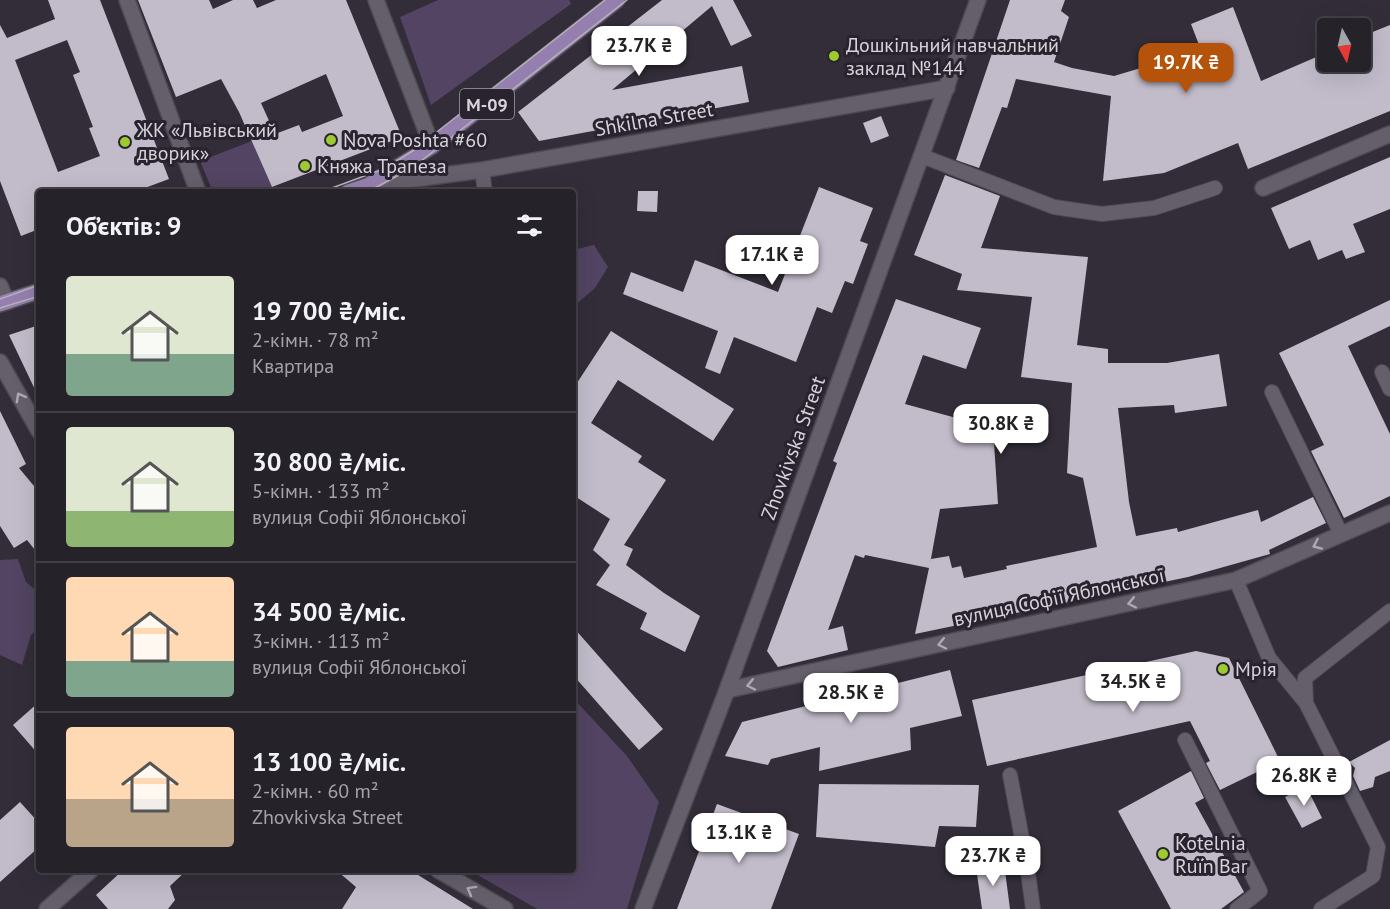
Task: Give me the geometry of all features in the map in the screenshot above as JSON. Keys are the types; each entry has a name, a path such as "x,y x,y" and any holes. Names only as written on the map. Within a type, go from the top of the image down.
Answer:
{"main road":[{"name":"М-09","path":"357,189 369,185 432,146 617,0"},
{"path":"3,303 36,292"}],"street":[{"path":"127,0 197,189"},
{"path":"376,0 432,146"},
{"name":"Zhovkivska Street","path":"643,909 727,690 978,0"},
{"name":"Shkilna Street","path":"369,185 482,171 947,88"},
{"path":"1263,188 1390,134"},
{"path":"0,286 3,303"},
{"path":"0,362 36,426"},
{"name":"вулиця Софії Яблонської","path":"727,690 1236,580 1390,513"},
{"path":"47,909 88,873"},
{"path":"443,873 505,909"}],"lane":[{"path":"922,156 1054,207 1102,214 1154,208 1215,188"},
{"path":"482,171 485,189"},
{"path":"1382,372 1390,389"},
{"path":"1272,392 1341,534"},
{"path":"1236,580 1269,658 1306,703 1378,847 1373,876 1321,909"},
{"path":"1306,703 1305,678 1390,611"},
{"path":"1185,740 1260,891 1237,909"},
{"path":"1010,775 1033,909"}],"shaded area":[{"path":"438,0 569,0 571,4 431,105 400,17"},
{"path":"252,141 272,187 266,189 212,189 200,161"},
{"path":"594,245 608,267 595,288 576,304 576,249"},
{"path":"18,559 26,582 36,590 36,630 31,635 22,665 0,655 0,560"},
{"path":"576,701 627,756 659,802 627,909 537,909 474,873 576,873"}],"building":[{"name":"ЖК «Львівський дворик»","path":"48,0 100,0 169,179 142,189 36,189 36,230 21,236 0,181 0,25 7,38 55,19","holes":["67,40 80,72 73,75 93,127 89,128 100,156 58,172 15,60"]},
{"path":"138,0 209,0 213,9 233,0 253,0 257,8 276,0 346,0 402,137 272,187 239,112 221,79 176,97","holes":["326,74 343,116 302,132 299,125 275,134 261,103"]},
{"path":"662,0 733,0 752,36 731,46 712,6 612,90 742,66 749,102 539,141 518,112"},
{"path":"1010,0 1065,0 1061,11 1069,17 1054,62 1114,76 1201,50 1191,24 1233,7 1261,81 1317,57 1317,72 1371,72 1371,33 1390,25 1390,111 1248,169 1238,143 1164,173 1103,181 1111,96 1016,79 1007,108 1002,107 979,168 956,160"},
{"path":"881,116 889,136 871,143 863,123"},
{"path":"1390,157 1390,209 1353,224 1365,252 1346,259 1342,250 1318,260 1310,240 1289,249 1271,208"},
{"path":"945,175 1000,196 981,248 1088,257 1077,345 1108,349 1108,363 1167,363 1219,354 1227,406 1175,413 1174,405 1118,408 1129,502 1136,536 1177,528 1178,532 1258,510 1261,522 1313,497 1326,523 1269,550 1270,554 1188,577 915,634 929,568 855,555 828,630 843,626 848,650 778,667 767,651 837,463 833,461 896,299 981,328 966,369 923,355 905,404 993,428 998,504 940,509 930,564 931,559 949,556 952,568 961,566 964,578 1007,569 1006,566 1097,547 1083,478 1067,473 1072,383 1021,377 1032,297 957,290 962,274 914,255"},
{"path":"819,187 873,208 860,241 868,244 853,284 845,281 832,313 817,307 796,362 734,337 720,374 705,368 718,331 623,294 631,272 683,292 695,260 778,292"},
{"path":"638,191 658,191 657,212 637,211"},
{"path":"1390,300 1390,326 1348,346 1390,434 1390,496 1344,518 1311,451 1324,445 1279,353"},
{"path":"36,326 36,392 9,335"},
{"path":"611,331 734,409 713,441 618,380 591,423 642,456 638,462 666,480 624,545 633,549 626,565 700,616 685,652 640,629 647,613 596,585 610,565 593,550 610,519 576,497 576,384"},
{"path":"0,411 26,464 19,468 36,488 36,551 27,540 14,548 0,526"},
{"path":"576,630 663,729 639,750 576,678"},
{"path":"1196,651 1229,658 1280,761 1220,790 1206,763 1210,761 1190,721 987,766 972,700"},
{"path":"950,670 962,716 910,728 911,750 819,771 820,747 771,759 768,765 725,756 742,722"},
{"path":"36,705 36,752 13,725"},
{"path":"1390,740 1390,771 1375,777 1373,787 1360,791 1353,776 1355,768 1349,762"},
{"path":"1191,771 1204,798 1195,803 1244,892 1221,909 1171,909 1118,811"},
{"path":"819,784 979,785 976,827 939,826 935,847 816,837"},
{"path":"1306,786 1322,818 1302,828 1285,797"},
{"path":"20,802 36,820 36,850 0,882 0,820"},
{"path":"717,804 799,834 771,909 677,909"},
{"path":"1004,863 1010,909 982,909 976,867"},
{"path":"120,873 184,873 170,886 175,900 168,909 108,909 96,895"},
{"path":"340,873 415,873 473,909 342,909 356,887"}],"tram line":[{"path":"329,189 386,168 414,150 605,0"},
{"path":"373,189 412,168 627,0"},
{"path":"0,299 36,286"},
{"path":"0,308 36,297"}],"place":[{"name":"Дошкільний навчальний заклад №144","path":"834,56"},
{"name":"Nova Poshta #60","path":"331,140"},
{"name":"ЖК «Львівський дворик»","path":"125,142"},
{"name":"Княжа Трапеза","path":"305,166"},
{"name":"Мрія","path":"1223,669"},
{"name":"Kotelnia Ruïn Bar","path":"1163,854"}]}
